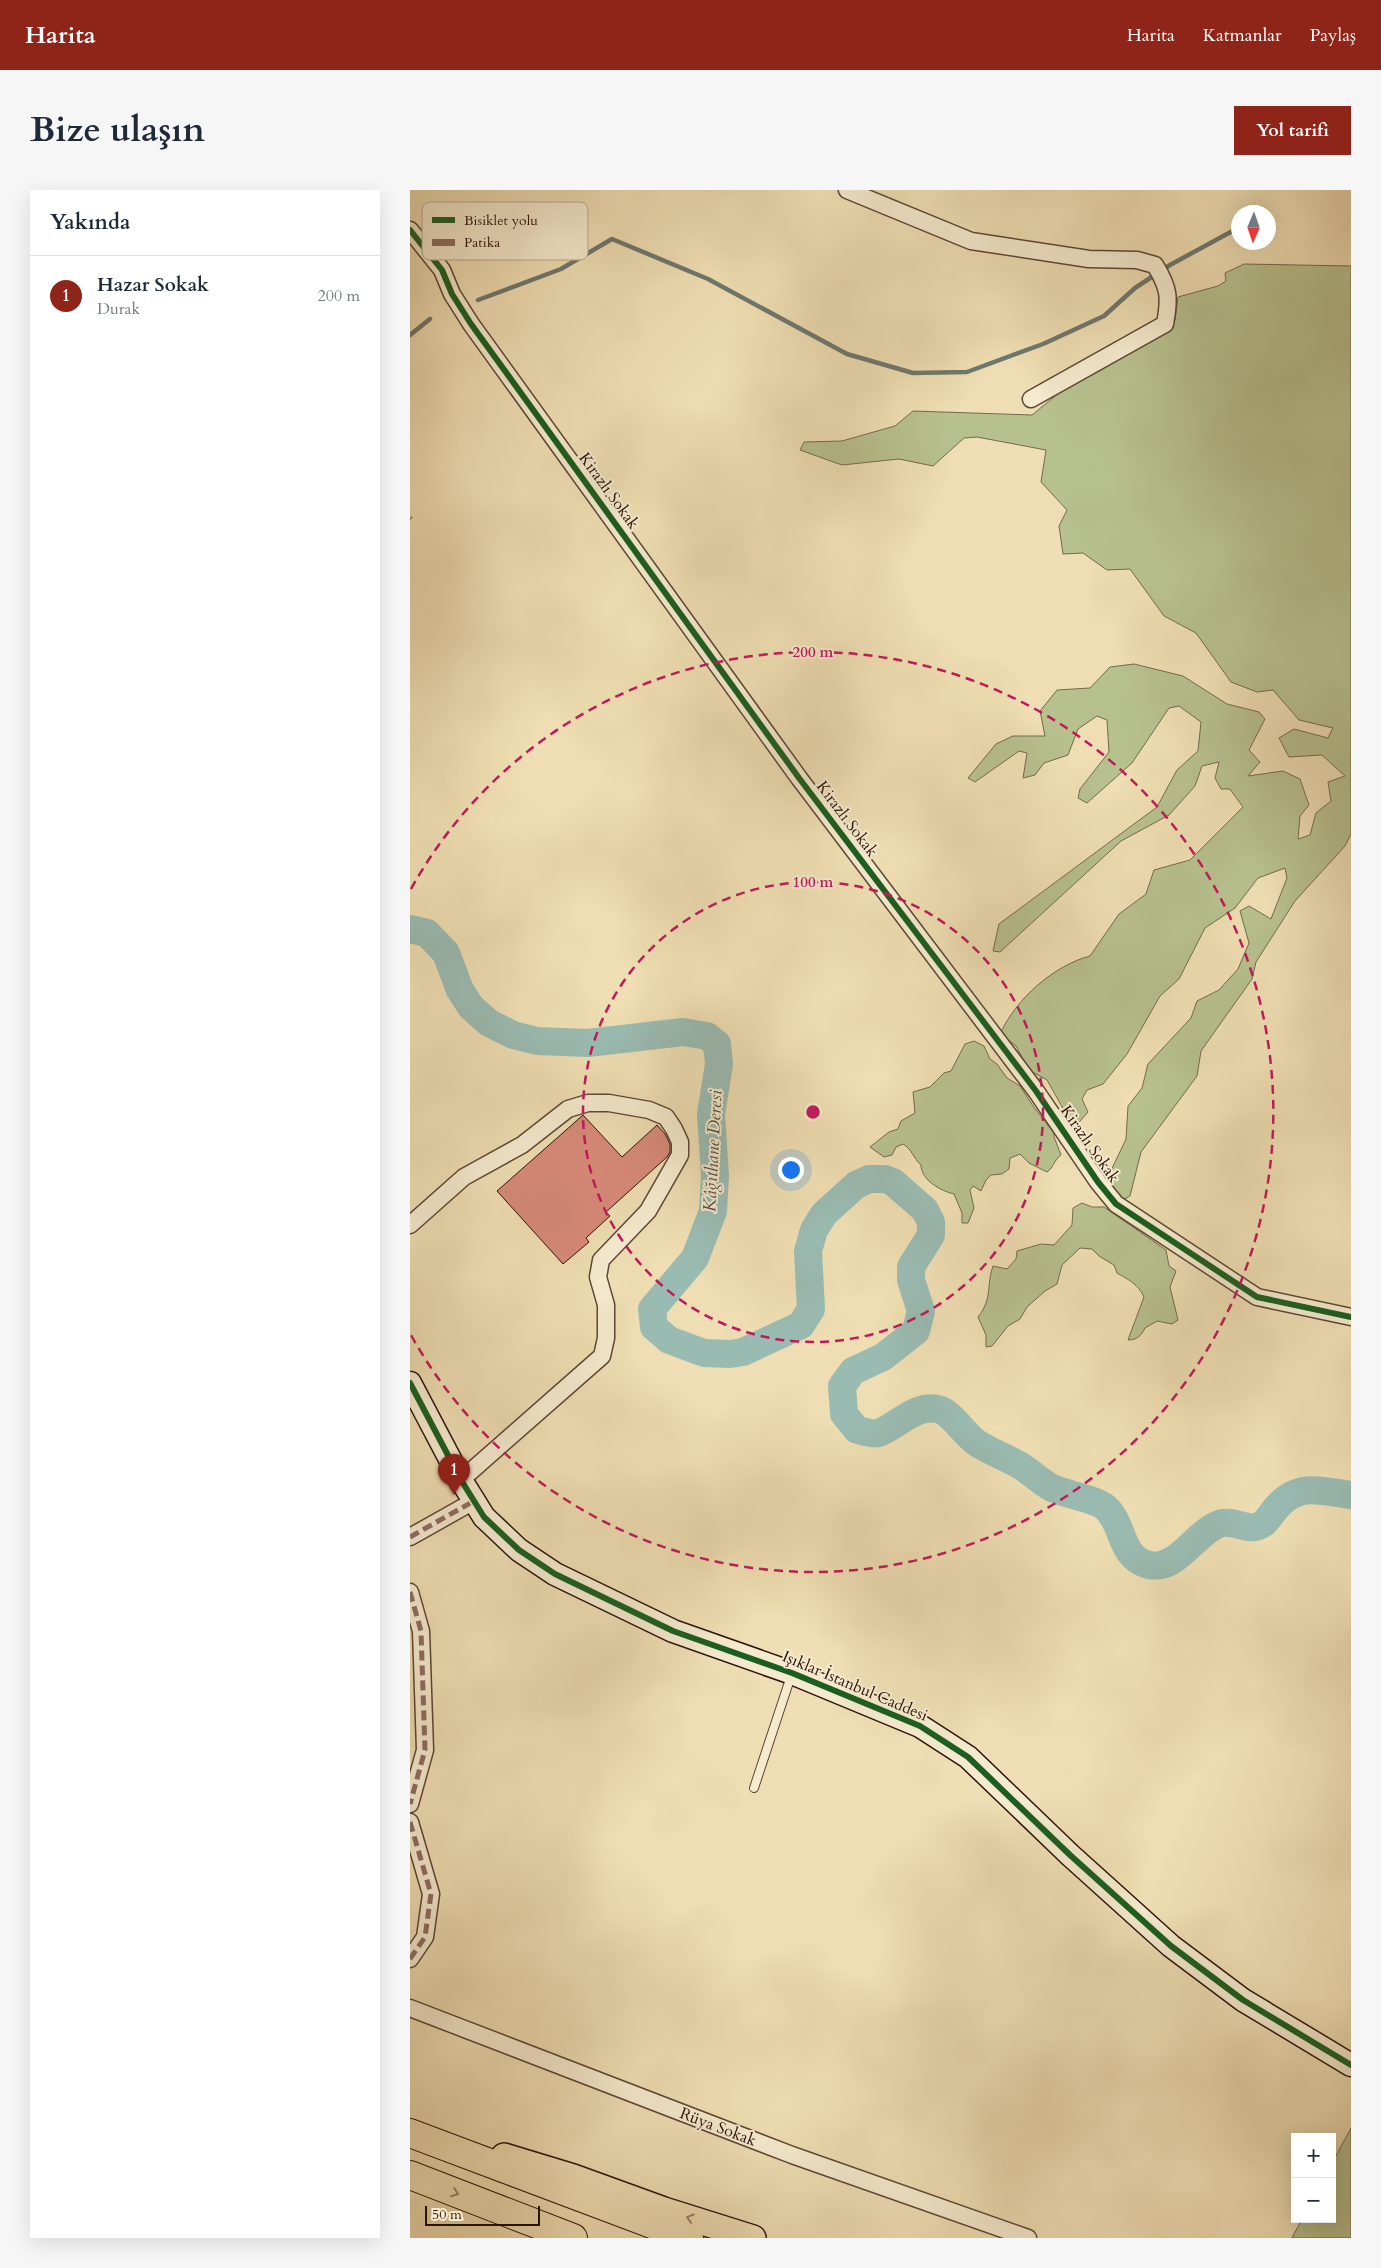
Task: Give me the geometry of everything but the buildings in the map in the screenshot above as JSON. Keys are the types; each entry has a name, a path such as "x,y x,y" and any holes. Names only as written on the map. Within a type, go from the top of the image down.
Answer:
{"highway":[{"path":"415,2134 689,2238"},
{"path":"410,2175 573,2238"}],"main road":[{"path":"415,2134 498,2155 573,2177 664,2210 753,2238"}],"street":[{"path":"847,190 971,240 1089,259 1137,260 1155,265 1166,283 1169,305 1165,324 1031,399"},
{"name":"Kirazlı Sokak","path":"410,230 422,245"},
{"name":"Kirazlı Sokak","path":"434,260 442,270 452,294 477,332 799,778 1036,1091 1098,1182 1116,1204 1257,1297 1351,1317"},
{"path":"410,1225 464,1177 522,1145 568,1109 588,1103 609,1103 649,1110 666,1117 680,1142 680,1154 648,1211 601,1260 598,1277 606,1305 606,1338 602,1356 461,1480"},
{"name":"Işıklar İstanbul Caddesi","path":"410,1383 461,1480 484,1517 519,1550 554,1574 673,1631 792,1673 920,1726 968,1757 1070,1855 1171,1946 1243,2000 1351,2065"},
{"path":"410,1537 474,1501"},
{"path":"410,1592 421,1631 425,1750 410,1804"},
{"path":"410,1822 431,1894 425,1937 410,1959"},
{"name":"Rüya Sokak","path":"410,2008 792,2155 1028,2238"}],"lane":[{"path":"754,1788 792,1673"}],"green space":[{"path":"1244,264 1351,266 1351,834 1345,846 1295,901 1256,962 1252,979 1201,1051 1197,1076 1141,1152 1130,1196 1121,1201 1107,1179 1126,1139 1128,1106 1142,1088 1148,1064 1191,1018 1197,1001 1219,990 1238,969 1249,943 1240,911 1249,906 1271,919 1287,878 1285,868 1258,878 1235,908 1205,928 1179,979 1160,996 1127,1054 1103,1084 1087,1090 1082,1099 1088,1112 1074,1128 1047,1080 1029,1070 1016,1046 1000,1034 1016,1008 1037,986 1063,967 1090,956 1119,914 1146,894 1154,870 1190,860 1243,807 1230,789 1221,789 1215,778 1219,762 1202,766 1195,786 1169,815 1121,841 1000,952 993,951 999,924 1157,807 1177,770 1198,751 1201,722 1179,706 1169,708 1132,763 1087,803 1078,798 1080,789 1109,752 1107,720 1097,716 1078,729 1068,755 1044,763 1035,775 1023,778 1027,753 1019,751 975,782 968,778 996,744 1013,736 1045,736 1040,711 1057,690 1090,688 1110,667 1134,664 1183,676 1227,704 1259,712 1265,719 1249,750 1260,762 1248,776 1283,771 1300,779 1309,805 1300,816 1298,839 1310,835 1316,813 1331,801 1328,782 1345,776 1322,755 1289,757 1279,738 1294,729 1328,738 1333,728 1299,720 1273,690 1257,692 1231,682 1196,633 1164,616 1130,569 1107,570 1083,553 1063,554 1059,526 1067,510 1041,482 1046,450 977,437 964,438 933,466 899,459 842,465 800,450 804,442 842,441 895,426 913,411 1032,415 1060,392 1162,334 1175,320 1178,297 1218,286 1226,281 1225,273"},
{"path":"974,1041 984,1046 990,1059 997,1064 1007,1078 1020,1086 1054,1133 1061,1155 1047,1172 1029,1163 1020,1154 1010,1158 1009,1169 1002,1174 991,1175 986,1180 981,1191 973,1186 970,1190 974,1208 968,1223 962,1223 962,1213 954,1194 943,1190 928,1180 924,1175 921,1165 906,1146 903,1144 896,1147 892,1155 884,1157 870,1147 889,1132 898,1129 901,1121 915,1113 913,1092 930,1087 944,1073 951,1071 965,1044"},
{"path":"1082,1203 1092,1207 1104,1207 1166,1250 1169,1266 1176,1271 1170,1287 1178,1320 1172,1324 1157,1321 1145,1328 1138,1337 1128,1340 1144,1297 1142,1293 1129,1280 1117,1273 1114,1265 1099,1256 1092,1249 1080,1248 1062,1265 1057,1284 1045,1291 1027,1307 1020,1319 1008,1326 992,1346 986,1347 986,1335 978,1317 986,1304 993,1266 1007,1269 1016,1259 1017,1251 1041,1244 1054,1245 1072,1225 1073,1208"},
{"path":"1351,2128 1351,2238 1292,2238 1300,2223 1336,2223 1336,2156"}],"waterway":[{"path":"588,253 612,239 708,279 847,354 913,373 967,372 1043,344 1104,316 1135,288 1170,265 1231,232"},
{"path":"478,300 561,269 576,260"},
{"path":"410,335 430,319"},
{"name":"Kâğıthane Deresi","path":"410,929 427,933 446,953 460,990 471,1007 489,1023 513,1035 537,1041 588,1043 683,1032 707,1036 717,1044 719,1064 711,1114 715,1176 713,1211 695,1258 652,1309 654,1327 669,1340 704,1353 730,1354 743,1352 801,1325 811,1309 808,1251 814,1230 824,1214 856,1185 869,1179 885,1179 893,1182 925,1210 931,1222 931,1235 911,1267 911,1280 921,1311 916,1331 883,1357 853,1371 842,1386 844,1414 857,1430 879,1433 924,1409 941,1410 950,1416 977,1443 1021,1466 1048,1486 1094,1501 1105,1507 1116,1522 1132,1555 1139,1561 1149,1565 1159,1565 1177,1557 1202,1535 1219,1524 1259,1526 1265,1522 1280,1504 1296,1493 1314,1490 1351,1495"}],"marked path":[{"path":"410,1537 474,1501"},
{"path":"410,1592 421,1631 425,1750 410,1804"},
{"path":"410,1822 431,1894 425,1937 410,1959"}],"cycle path":[{"path":"410,230 422,245"},
{"path":"434,260 442,270 452,294 471,324 799,778 1036,1091 1098,1182 1116,1204 1257,1297 1351,1317"},
{"path":"410,1383 461,1480 484,1517 519,1550 555,1574 673,1631 792,1673 920,1726 968,1757 1070,1855 1171,1946 1243,2000 1351,2065"}],"place":[{"name":"Hazar Sokak","path":"454,1495"}]}
